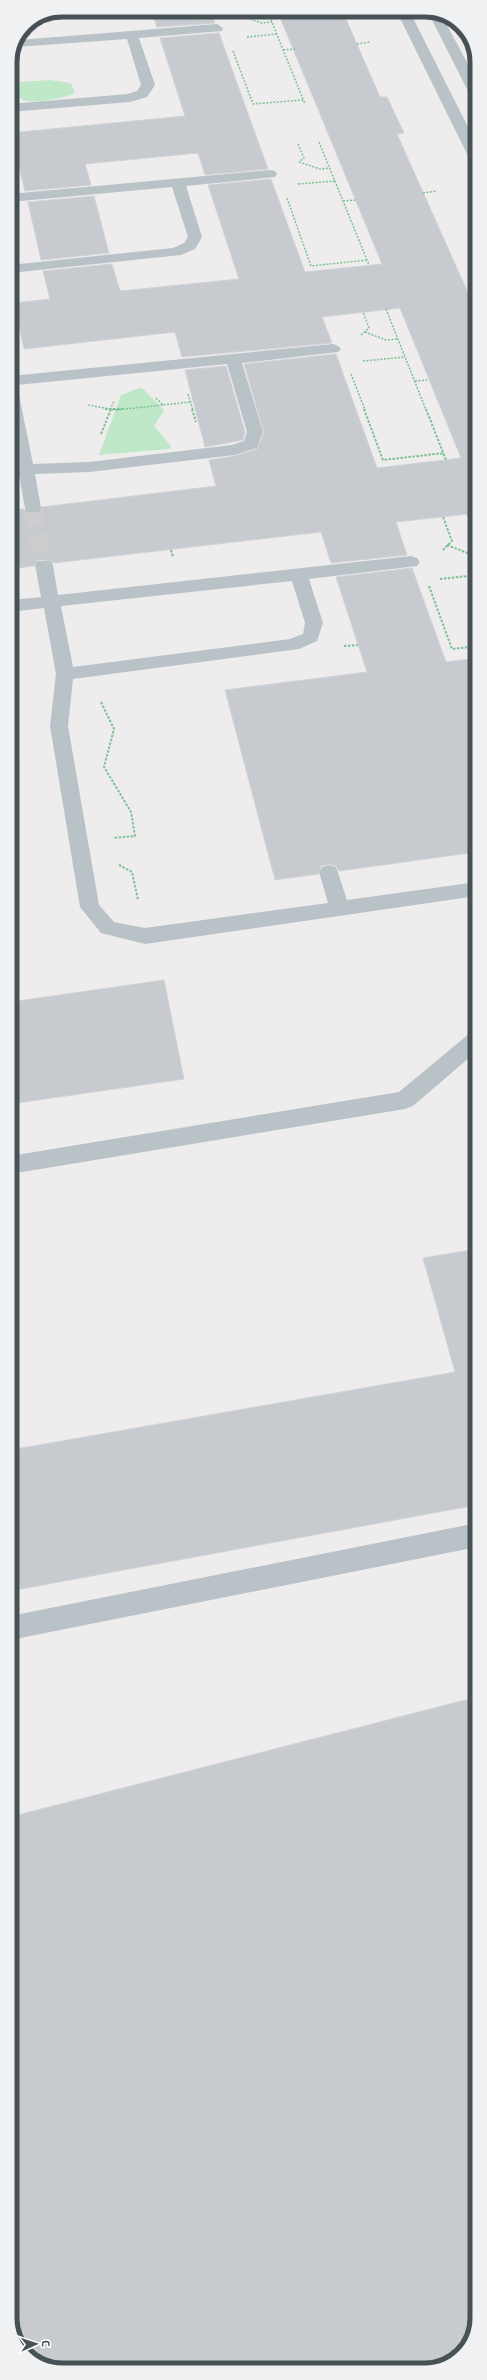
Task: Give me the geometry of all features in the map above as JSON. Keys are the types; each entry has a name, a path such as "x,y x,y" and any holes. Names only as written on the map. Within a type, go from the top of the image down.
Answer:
{"street":[{"path":"406,17 470,148"},
{"path":"438,19 470,83"},
{"path":"21,44 217,28"},
{"path":"17,107 130,98 142,94 148,85 132,36"},
{"path":"433,71 470,67"},
{"path":"17,197 143,184 178,183 270,174"},
{"path":"17,268 176,252 190,246 195,237 178,183"},
{"path":"17,380 194,361 233,360 333,349"},
{"path":"18,469 89,467 235,450 251,444 255,432 233,360"},
{"path":"17,459 18,469 33,508"},
{"path":"17,605 257,577 300,576 411,562"},
{"path":"44,564 65,674 59,726 90,907 108,928 145,936 470,890"},
{"path":"65,674 293,645 311,637 314,622 300,576"},
{"path":"329,872 340,908"},
{"path":"17,1164 405,1100 470,1045"},
{"path":"17,1627 470,1536"}],"path":[{"path":"246,17 262,23 272,22"},
{"path":"270,17 305,104"},
{"path":"242,37 277,34"},
{"path":"357,44 370,42"},
{"path":"231,46 253,104 303,100"},
{"path":"283,50 295,49"},
{"path":"319,142 369,265"},
{"path":"299,162 320,169 330,168"},
{"path":"298,184 335,181"},
{"path":"423,193 437,191"},
{"path":"285,193 311,266 367,260"},
{"path":"343,201 356,200"},
{"path":"386,310 446,460"},
{"path":"365,332 386,340 398,339"},
{"path":"362,362 405,357"},
{"path":"204,453 187,390 233,360"},
{"path":"89,467 111,410 130,368"},
{"path":"350,371 383,460 444,453"},
{"path":"415,381 429,380"},
{"path":"111,410 162,405"},
{"path":"468,514 470,519"},
{"path":"448,545 470,554"},
{"path":"434,580 470,576"},
{"path":"427,581 452,649 470,647"},
{"path":"79,843 135,836 131,812 104,767 114,729 86,671"},
{"path":"116,864 132,872 145,936"}],"green space":[{"path":"50,80 71,83 75,93 42,101 28,101 20,98 18,95 17,86 20,82"},
{"path":"139,388 143,389 164,410 154,426 171,446 169,449 99,455 121,395"}],"building":[{"path":"153,17 213,17 215,23 157,27"},
{"path":"280,17 345,17 380,97 387,97 404,133 397,134 470,297 470,514 396,522 407,555 331,563 321,532 54,563 50,560 38,560 34,566 17,568 17,510 24,509 27,514 39,514 42,507 216,486 209,460 235,456 257,449 264,433 244,364 336,354 377,468 461,458 400,308 322,317 332,343 182,357 175,332 24,349 17,317 17,303 50,299 43,271 112,264 120,291 239,279 208,185 271,179 305,272 382,264"},
{"path":"219,33 268,169 205,175 198,153 85,164 91,185 25,191 20,171 17,171 17,132 185,116 160,38"},
{"path":"94,196 109,253 41,260 28,202"},
{"path":"226,366 245,432 243,440 205,447 185,370"},
{"path":"412,568 446,662 470,659 470,853 339,871 336,866 329,864 321,866 318,874 275,880 225,690 367,672 336,577"},
{"path":"164,980 184,1079 17,1103 17,1001"},
{"path":"470,1250 470,1506 17,1590 17,1449 455,1372 423,1258"},
{"path":"470,1699 470,2324 464,2340 459,2348 452,2354 439,2361 431,2363 59,2363 45,2360 30,2350 19,2332 17,2324 17,1815"}],"tunnel":[{"path":"33,508 44,565"}]}
